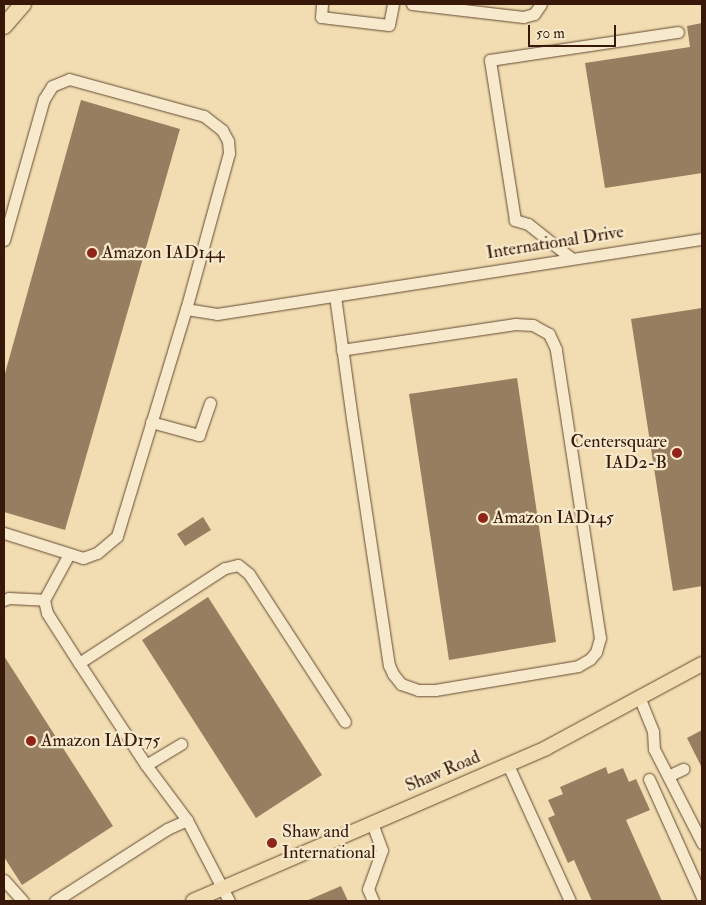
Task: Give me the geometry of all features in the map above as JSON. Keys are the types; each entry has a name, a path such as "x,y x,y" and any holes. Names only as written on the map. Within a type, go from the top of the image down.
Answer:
{"highway":[{"path":"4,26 23,4"}],"main road":[{"name":"Shaw Road","path":"193,901 226,895 372,823 508,764 640,699 702,664"}],"street":[{"path":"322,4 321,17 389,25 393,4"},
{"path":"412,4 523,17 534,14 541,4"},
{"path":"571,258 528,224 515,220 490,60 678,32"},
{"path":"4,240 44,99 52,86 77,79 204,116 222,130 229,153 186,309 117,536 97,553 83,558 4,533"},
{"name":"International Drive","path":"186,309 217,314 702,239"},
{"path":"335,296 342,350 389,665 401,684 418,690 435,690 578,666 590,659 596,652 600,638 556,349 549,334 533,325 515,324 342,350"},
{"path":"151,422 199,434 210,403"},
{"path":"69,554 44,600 47,613 146,765 187,820 226,895"},
{"path":"79,663 225,568 238,565 249,574 345,722"},
{"path":"4,600 8,598 44,600"},
{"path":"640,699 654,731 654,749 702,843"},
{"path":"146,765 181,744"},
{"path":"508,764 570,901"},
{"path":"668,776 683,769"},
{"path":"649,779 702,897"},
{"path":"54,901 167,829 187,820"},
{"path":"372,823 382,850 368,889 373,901"},
{"path":"4,880 23,901"}],"building":[{"path":"702,23 702,173 605,188 585,63 690,47 687,26"},
{"name":"Amazon IAD144","path":"81,100 180,129 65,530 4,512 4,377"},
{"name":"Centersquare IAD2-B","path":"702,308 702,586 673,591 631,319"},
{"name":"Amazon IAD145","path":"517,378 556,642 449,660 409,394"},
{"path":"203,517 211,530 185,546 177,534"},
{"path":"208,597 322,775 256,818 142,640"},
{"name":"Amazon IAD175","path":"4,656 113,826 22,885 4,857"},
{"path":"702,730 702,768 687,738"},
{"path":"606,767 608,774 623,768 629,782 636,779 650,810 626,820 662,901 592,901 574,860 568,863 548,818 555,815 548,800 563,794 560,787"},
{"path":"341,886 348,901 306,901"}],"place":[{"name":"Amazon IAD144","path":"92,253"},
{"name":"Centersquare IAD2-B","path":"677,453"},
{"name":"Amazon IAD145","path":"483,518"},
{"name":"Amazon IAD175","path":"31,741"},
{"name":"Shaw and International","path":"272,843"}]}
